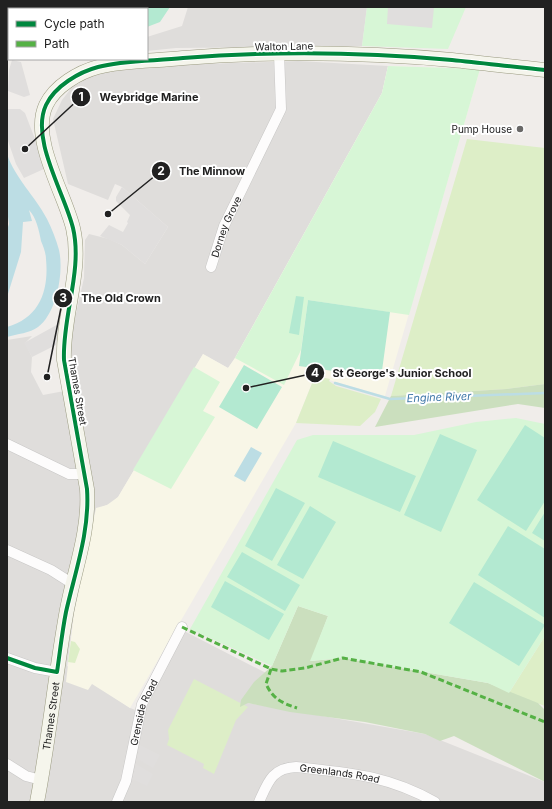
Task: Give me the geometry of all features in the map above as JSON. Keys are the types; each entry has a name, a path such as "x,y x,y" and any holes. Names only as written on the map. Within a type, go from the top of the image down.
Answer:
{"street":[{"name":"Walton Lane","path":"43,114 51,96 60,88 78,75 100,66 183,58 279,53 410,57 545,70"},
{"name":"Dorney Grove","path":"211,267 224,226 281,109 279,53"},
{"name":"Thames Street","path":"37,802 66,614 87,519 88,503 85,474 64,354 73,282 75,238 68,211 48,157 43,134 43,114"},
{"path":"7,444 70,474 85,474"},
{"path":"7,550 51,570 73,584"},
{"name":"Grenside Road","path":"117,802 126,781 142,704 182,627"},
{"path":"7,658 35,668 58,672"},
{"path":"7,764 26,776 41,780"},
{"name":"Greenlands Road","path":"259,802 267,784 277,771 285,767 296,767 370,776 412,790 435,802"}],"shaded area":[{"path":"188,7 367,7 362,46 176,48 148,51 148,37 182,26"},
{"path":"388,7 434,7 432,28 387,24"},
{"path":"12,60 21,62 30,95 24,97 8,91 9,70"},
{"path":"298,61 388,66 382,93 235,358 228,368 203,354 118,497 112,503 102,507 92,523 74,614 67,666 130,708 144,713 184,631 266,673 248,703 425,734 545,782 545,802 7,802 7,340 32,336 25,343 32,357 31,372 43,395 75,389 70,340 84,278 85,240 89,234 109,239 122,245 145,264 168,227 122,187 115,184 108,200 68,184 53,119 62,100 76,82 107,72 174,65"},
{"path":"388,66 480,69 385,396 315,376 296,423 130,708 92,684 88,690 66,682 74,614 96,508 107,505 118,497 203,354 228,368 235,358 382,93"},
{"path":"7,109 20,109 25,113 46,168 24,178 16,164 7,138"},
{"path":"122,187 168,227 145,264 122,245 100,236 109,225 123,232 128,223 127,222 130,215 116,201 116,197"},
{"path":"62,322 56,345 32,357 24,343"},
{"path":"140,745 160,755 153,768 137,759"},
{"path":"136,764 153,774 147,786 132,779"}],"green space":[{"path":"170,7 160,22 148,27 148,8 36,8"},
{"path":"367,7 466,7 448,49 362,46"},
{"path":"388,66 480,69 409,315 308,300 301,350 284,385 235,358 382,93"},
{"path":"467,139 545,148 545,384 507,389 391,396"},
{"path":"296,296 304,297 299,335 289,333"},
{"path":"308,300 390,312 381,378 299,366"},
{"path":"244,365 282,387 257,429 219,407"},
{"path":"194,367 220,382 203,411 215,417 171,489 133,470"},
{"path":"315,376 330,379 329,381 336,386 381,399 375,412 360,426 296,423"},
{"path":"545,384 545,408 518,404 375,427 391,396 507,389"},
{"path":"516,418 545,424 545,636 509,693 488,683 343,658 310,661 328,616 298,606 272,666 190,629 297,440 313,435 414,435 476,422"},
{"path":"525,425 545,438 545,501 526,531 477,500"},
{"path":"440,434 477,450 441,532 404,515"},
{"path":"333,441 416,476 400,512 318,477"},
{"path":"276,488 305,503 272,561 245,546"},
{"path":"310,506 336,522 303,579 277,565"},
{"path":"545,512 545,541 532,533"},
{"path":"508,526 545,549 545,618 478,575"},
{"path":"242,552 300,585 285,611 227,577"},
{"path":"225,581 284,614 269,640 211,607"},
{"path":"474,582 545,625 519,666 449,623"},
{"path":"298,606 328,616 311,661 343,658 488,683 538,703 545,710 545,782 454,736 440,741 425,734 365,722 290,712 248,703 240,707 241,700 254,682 272,666"},
{"path":"545,636 545,706 509,693"},
{"path":"71,641 75,642 80,649 75,663 68,662"},
{"path":"194,679 248,707 236,720 214,774 203,768 204,764 167,745 169,739 168,730"}],"water":[{"path":"7,154 15,171 49,223 59,250 60,280 54,302 45,321 31,331 7,337 7,327 18,323 35,310 44,292 47,270 46,254 34,216 29,210 32,221 23,222 21,252 7,297 7,230 9,224 7,209"},
{"path":"251,447 262,453 245,482 234,476"}],"waterway":[{"name":"Engine River","path":"335,383 390,399 545,393"}],"marked path":[{"path":"182,627 271,669 282,671 305,668 343,658 421,672 545,722"},
{"path":"271,669 266,684 269,689 278,700 297,708"}],"cycle path":[{"path":"7,658 35,668 57,672 66,612 81,551 86,520 87,489 64,360 66,327 76,260 75,244 69,214 50,166 42,134 42,119 46,105 55,92 61,86 83,72 118,63 250,54 318,53 385,55 452,60 545,70"}],"place":[{"name":"Pump House","path":"520,129"},
{"name":"Weybridge Marine","path":"25,149"},
{"name":"The Minnow","path":"108,214"},
{"name":"The Old Crown","path":"47,377"},
{"name":"St George's Junior School","path":"246,388"}]}
